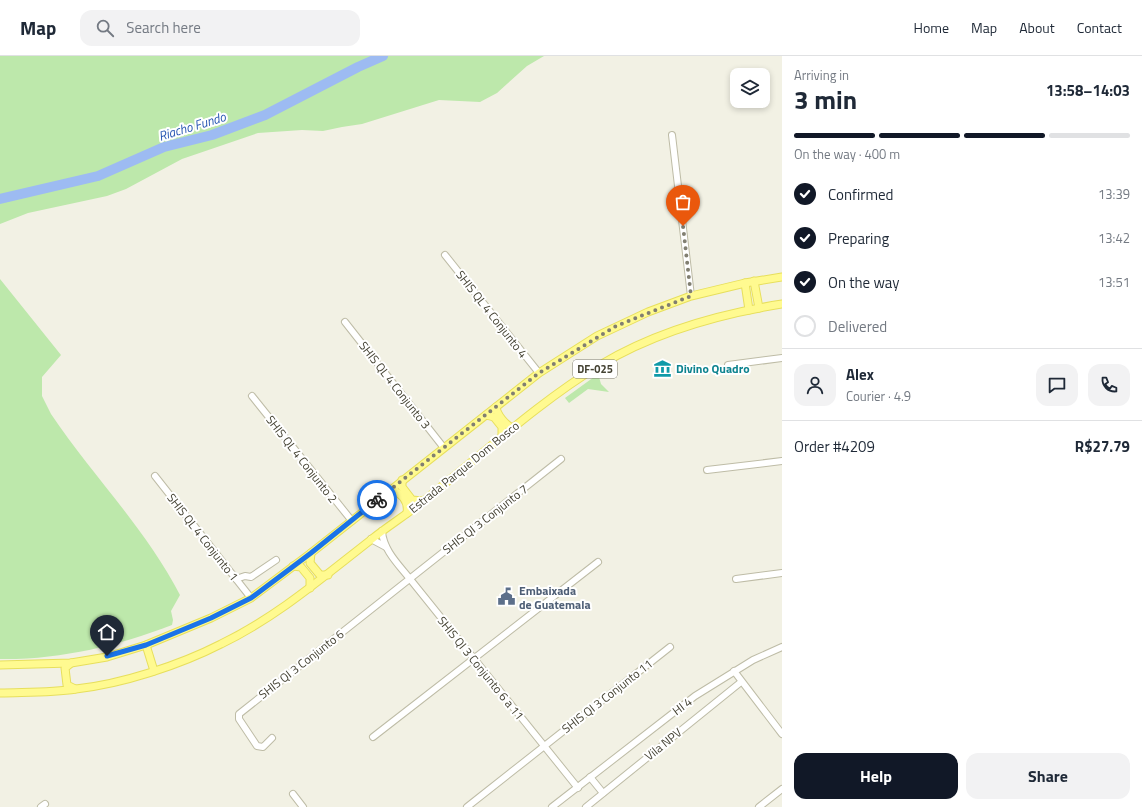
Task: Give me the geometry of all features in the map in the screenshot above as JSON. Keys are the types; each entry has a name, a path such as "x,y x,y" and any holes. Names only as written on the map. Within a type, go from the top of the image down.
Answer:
{"main road":[{"name":"DF-025","path":"0,665 71,663 107,656 146,645 211,618 251,598 352,521 539,373 616,326 691,296 754,281 782,277"},
{"path":"754,281 759,308"},
{"path":"745,283 749,310"},
{"name":"Estrada Parque Dom Bosco","path":"0,693 76,689 138,676 220,645 265,621 329,574 382,531 423,501 502,435 600,365 687,327 719,316 782,304"},
{"path":"496,407 497,413 508,426 512,428"},
{"path":"486,415 494,417 502,427 502,435"},
{"path":"402,480 402,487 412,500 423,501"},
{"path":"390,490 400,493 408,504 407,513"},
{"path":"311,553 312,566 320,575 329,574"},
{"path":"293,566 301,567 310,578 310,588"},
{"path":"146,645 154,671"},
{"path":"71,663 65,668 67,685 76,689"}],"street":[{"path":"672,135 691,296"},
{"name":"SHIS QL 4 Conjunto 4","path":"445,255 539,373"},
{"name":"SHIS QL 4 Conjunto 3","path":"346,322 444,448"},
{"path":"728,365 782,358"},
{"name":"SHIS QL 4 Conjunto 2","path":"252,396 352,521"},
{"name":"SHIS QI 3 Conjunto 7","path":"410,579 561,459"},
{"path":"707,470 782,461"},
{"name":"SHIS QL 4 Conjunto 1","path":"155,476 251,598"},
{"name":"SHIS QI 3 Conjunto 6 a 11","path":"382,531 386,548 578,788"},
{"name":"SHIS QI 3 Conjunto 6 a 11","path":"371,540 386,548"},
{"path":"236,579 244,576 251,577 276,560"},
{"path":"374,737 473,658 598,562"},
{"path":"736,579 782,573"},
{"name":"SHIS QI 3 Conjunto 6","path":"272,738 263,747 259,748 245,730 239,719 239,714 410,579"},
{"name":"HI 4","path":"552,807 695,696 734,671 782,646"},
{"name":"SHIS QI 3 Conjunto 11","path":"467,807 670,647"},
{"path":"734,671 782,734"},
{"name":"Vila NPV","path":"591,806 602,793 741,682"},
{"path":"590,777 602,793"},
{"path":"759,807 782,789"},
{"path":"293,794 303,807"}],"green space":[{"path":"0,56 544,56 527,66 497,93 480,102 439,100 362,124 323,131 302,130 258,133 182,159 126,189 107,196 28,213 0,224"},
{"path":"0,279 61,355 42,377 42,396 51,414 67,437 151,547 180,595 171,611 173,620 172,625 151,633 88,650 44,657 0,659"},
{"path":"594,377 599,377 601,384 609,392 588,389 569,403 565,398"}],"waterway":[{"name":"Riacho Fundo","path":"0,199 98,176 164,147 212,135 265,115 358,67 383,56"}],"way so far":[{"path":"377,500 539,373 616,326 691,296 683,226"}],"place":[{"name":"Divino Quadro","path":"663,368"},
{"name":"Embaixada de Guatemala","path":"506,597"}],"route":[{"path":"107,656 146,645 211,618 251,598 311,553 377,500"}]}
